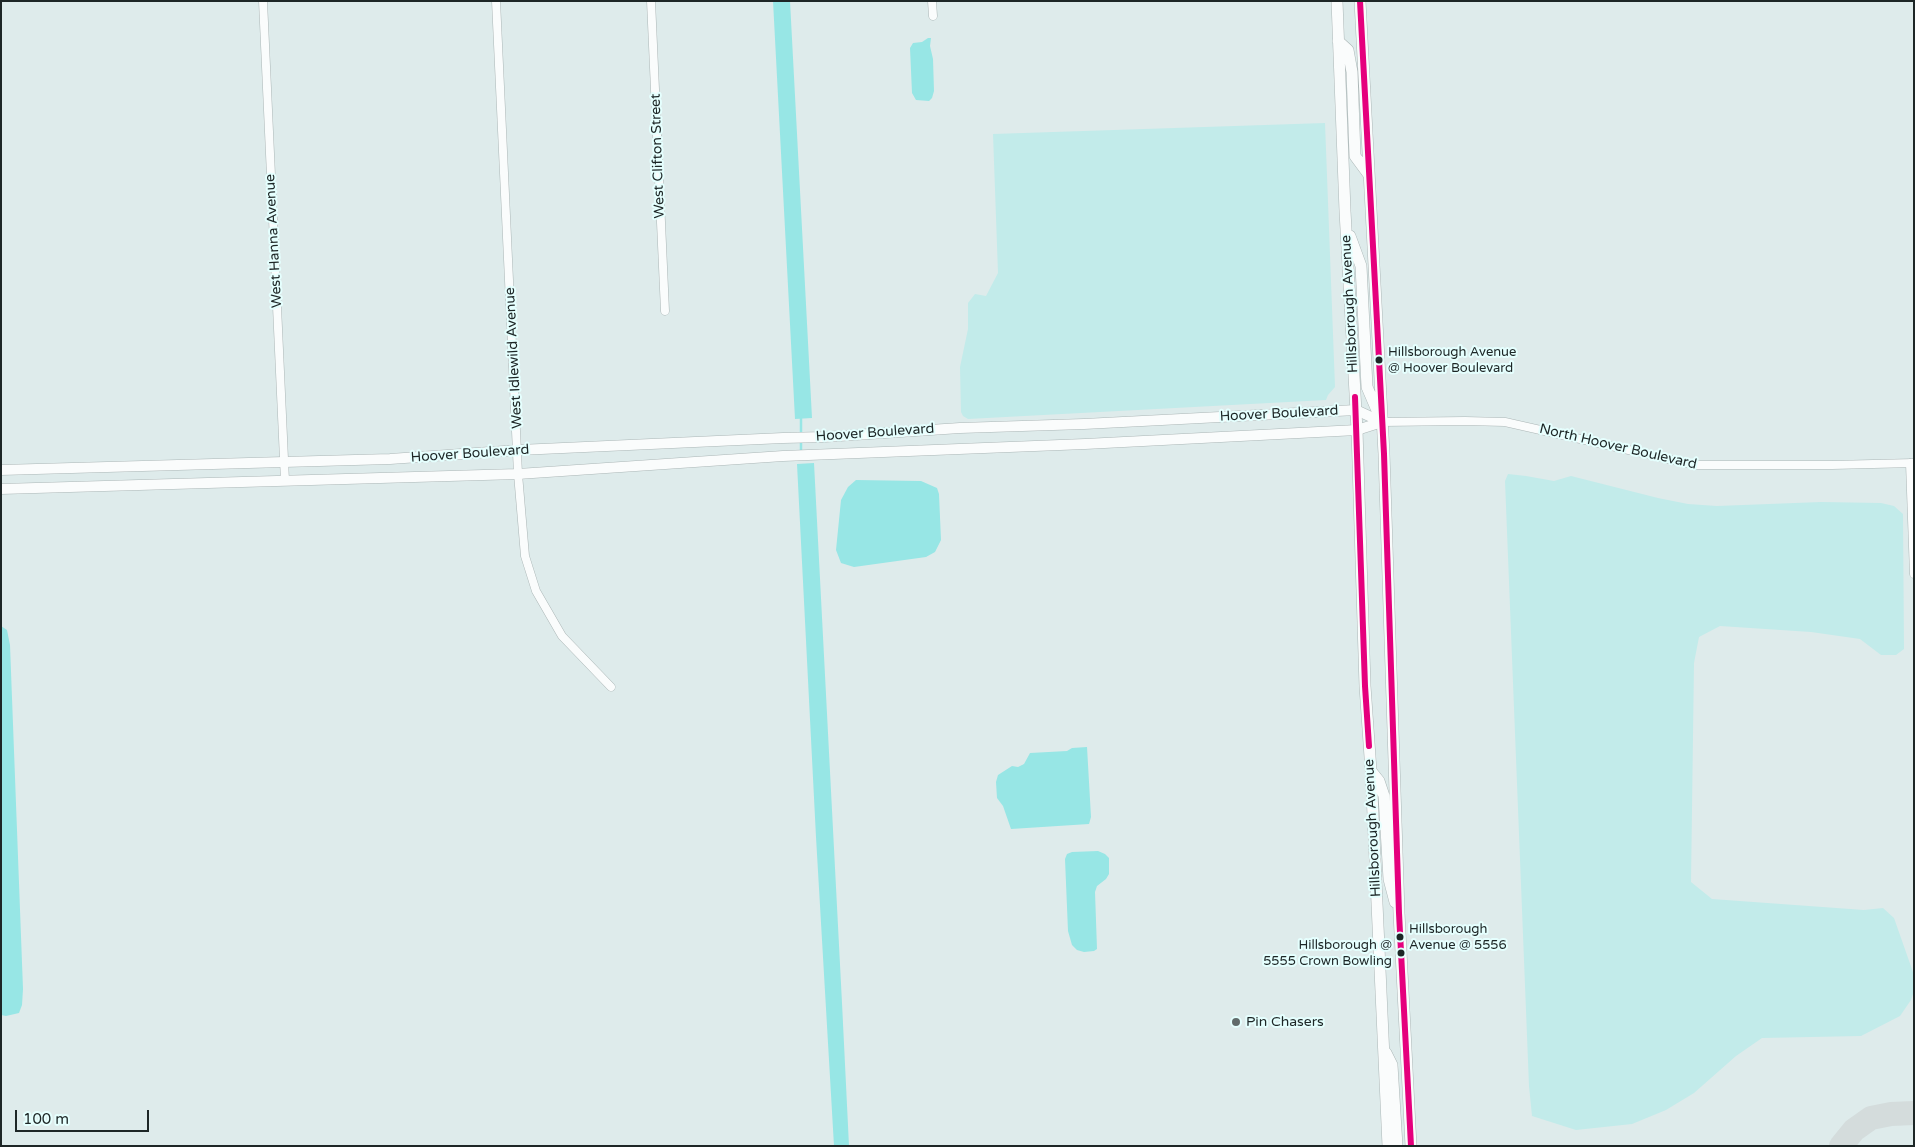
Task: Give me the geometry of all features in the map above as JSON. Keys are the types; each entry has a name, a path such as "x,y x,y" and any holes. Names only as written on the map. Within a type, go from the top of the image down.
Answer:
{"main road":[{"name":"Hillsborough Avenue","path":"1337,1 1357,430 1364,657 1388,1146"},
{"name":"Hillsborough Avenue","path":"1360,1 1382,422 1399,913 1411,1146"},
{"path":"1338,42 1348,50 1352,72 1355,156 1369,176"},
{"path":"1346,223 1361,266 1367,387 1382,422"},
{"name":"Hoover Boulevard","path":"1,470 390,459 518,450 824,437 960,428 1084,424 1356,410 1382,422"},
{"name":"Hoover Boulevard","path":"1,489 518,474 783,456 822,456 1357,430 1382,422"},
{"path":"1371,771 1382,787 1389,879 1399,913"},
{"path":"1383,1050 1392,1065 1397,1146"}],"street":[{"name":"West Hanna Avenue","path":"263,1 285,481"},
{"name":"West Idlewild Avenue","path":"496,1 518,474 525,556 536,591 562,636 611,687"},
{"name":"West Clifton Street","path":"652,1 665,311"},
{"path":"932,1 933,16"},
{"name":"North Hoover Boulevard","path":"1382,422 1505,422 1695,465 1823,466 1912,463"},
{"path":"1912,463 1914,574"}],"shaded area":[{"path":"1325,123 1335,387 1326,400 968,419 963,416 961,412 960,367 968,329 968,303 975,294 986,296 998,273 993,134"},
{"path":"1508,474 1554,481 1571,476 1688,504 1717,506 1821,502 1881,503 1894,506 1903,514 1904,649 1896,655 1881,655 1860,639 1811,632 1720,626 1699,637 1694,663 1691,882 1712,899 1864,910 1883,908 1894,918 1914,975 1914,991 1911,1000 1900,1016 1861,1036 1762,1038 1736,1056 1694,1093 1666,1110 1632,1124 1576,1130 1532,1116 1529,1086 1505,481"}],"water":[{"path":"773,1 790,1 812,418 795,419"},
{"path":"931,38 934,91 929,101 916,100 912,93 910,48 913,43 922,42"},
{"path":"814,463 849,1146 834,1146 816,837 797,464"},
{"path":"856,480 921,481 937,488 939,494 941,540 935,552 926,557 854,567 841,563 836,550 841,500 848,487"},
{"path":"1,626 7,630 10,645 23,989 22,1005 19,1013 6,1016 1,1015"},
{"path":"1087,747 1091,817 1089,824 1011,829 1003,806 997,798 996,782 998,775 1012,766 1018,767 1024,764 1030,753 1067,751 1072,748"},
{"path":"1098,851 1109,858 1109,874 1097,886 1095,892 1097,949 1084,952 1077,950 1072,945 1068,931 1065,859 1067,854 1072,852"}],"waterway":[{"path":"801,417 801,434"},
{"path":"801,440 801,452"}],"taxiway":[{"path":"1841,1146 1854,1130 1871,1118 1891,1114 1914,1113"}],"transit line":[{"path":"1360,1 1384,454 1399,913 1411,1146"},
{"path":"1355,397 1365,686 1369,746"}],"place":[{"name":"Hillsborough Avenue @ Hoover Boulevard","path":"1379,360"},
{"name":"Hillsborough Avenue @ 5556","path":"1400,937"},
{"name":"Hillsborough @ 5555 Crown Bowling","path":"1401,953"},
{"name":"Pin Chasers","path":"1236,1022"}]}
